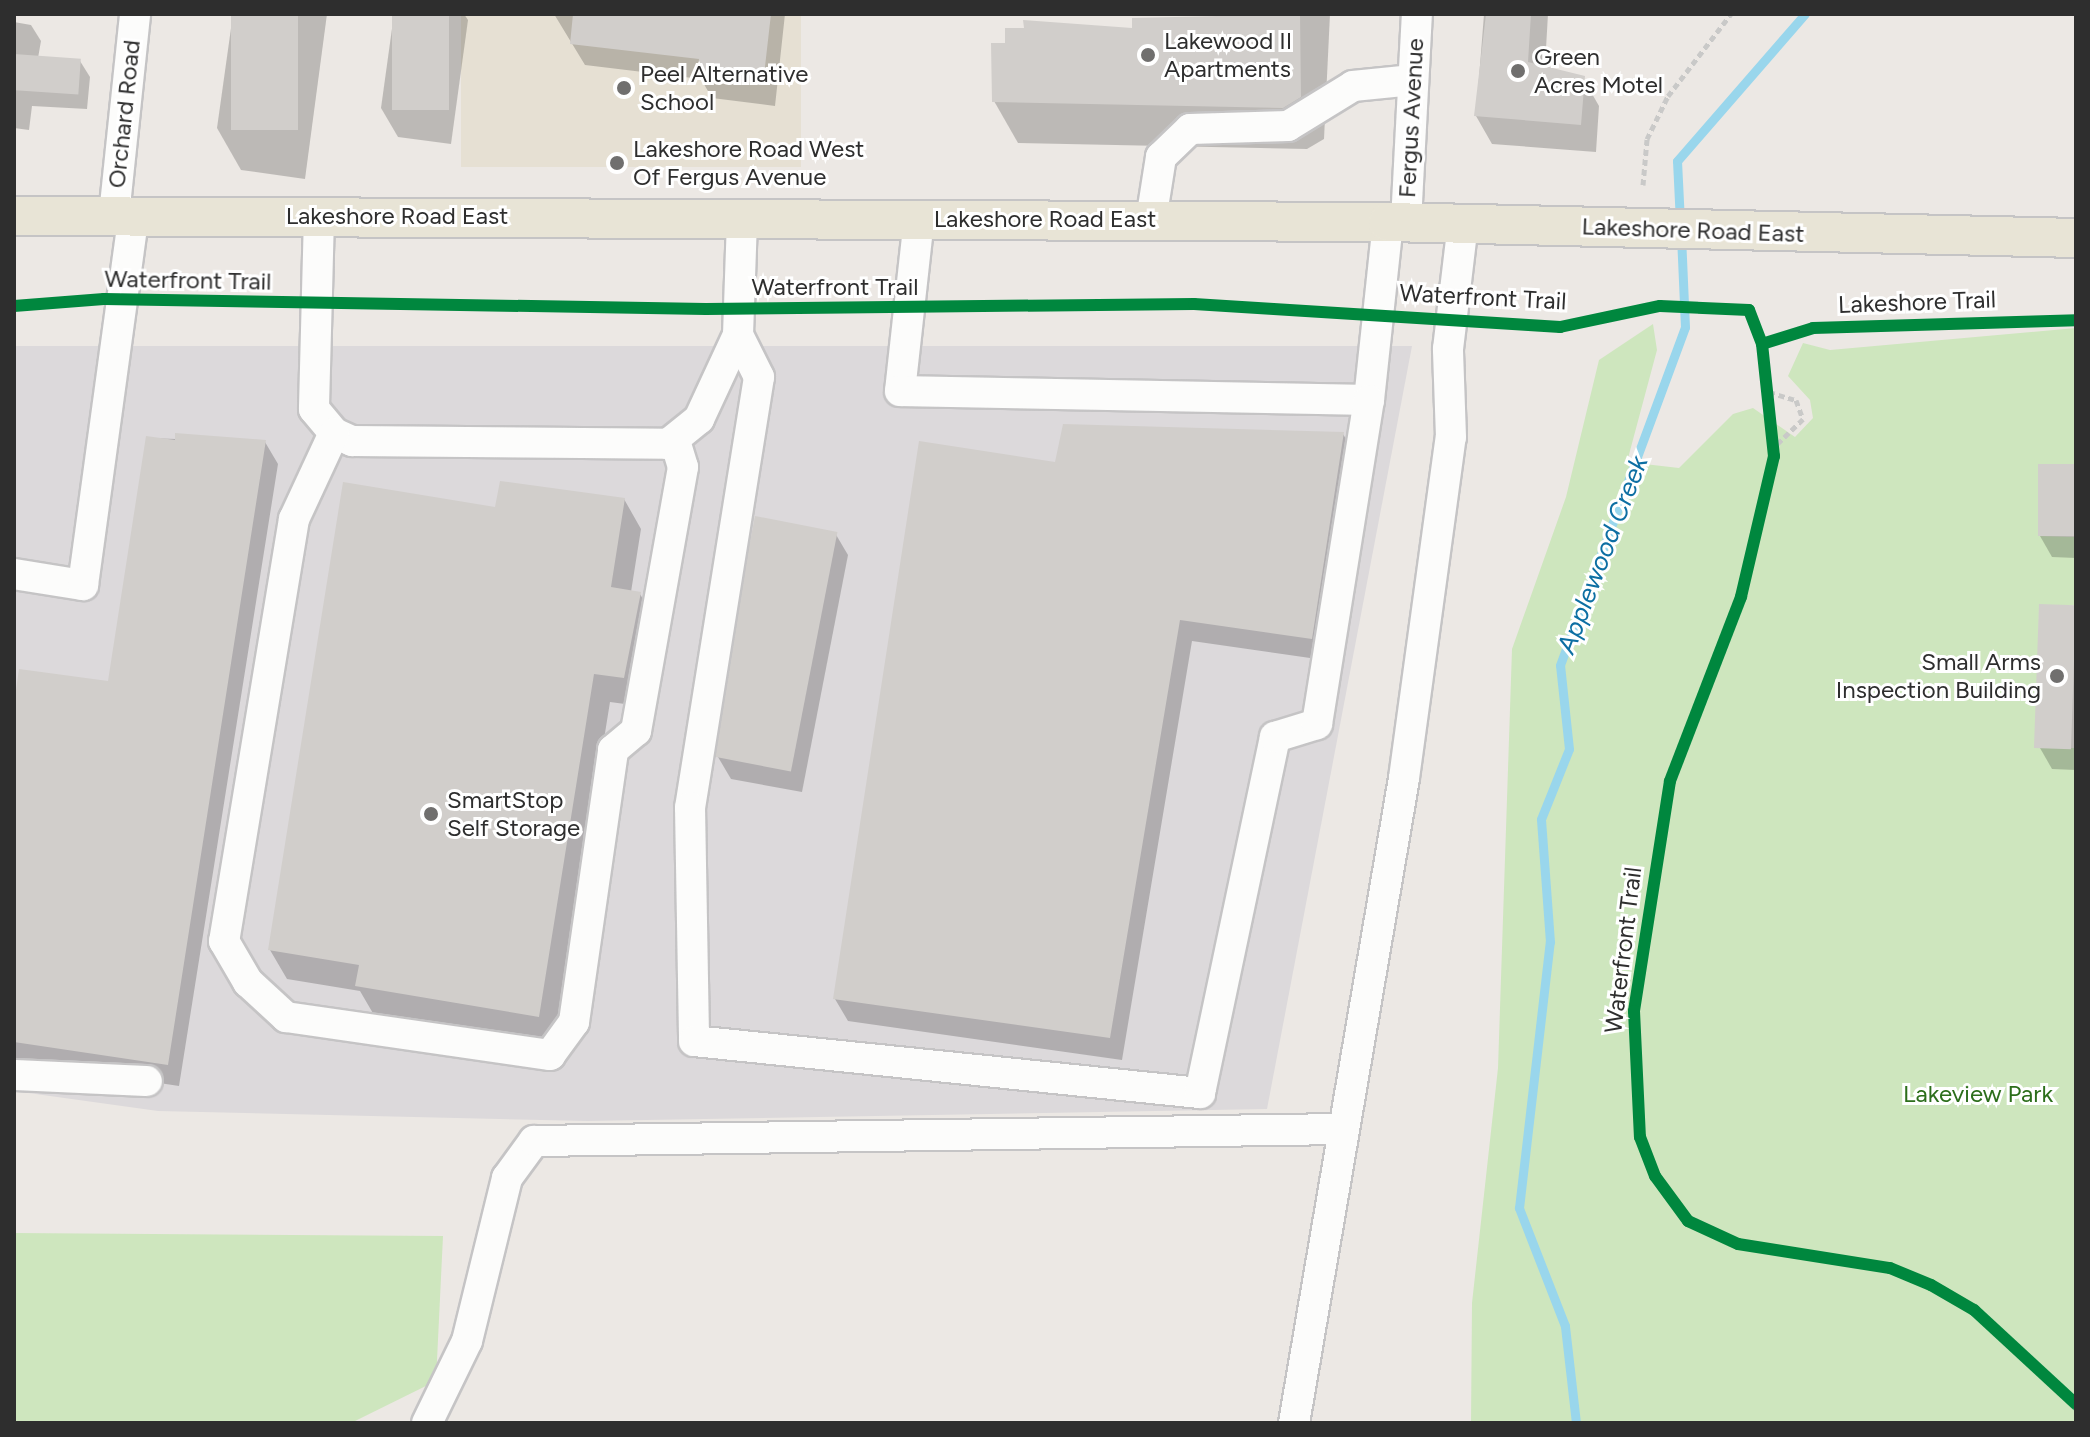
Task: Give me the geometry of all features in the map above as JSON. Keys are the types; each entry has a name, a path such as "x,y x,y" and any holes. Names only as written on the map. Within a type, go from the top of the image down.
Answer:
{"main road":[{"name":"Lakeshore Road East","path":"14,216 1397,222 1761,233 2076,238"}],"street":[{"name":"Orchard Road","path":"14,574 83,585 124,215 135,14"},
{"name":"Fergus Avenue","path":"738,335 759,377 690,807 694,1041 1200,1093 1275,737 1317,724 1397,222 1417,14"},
{"path":"1151,220 1161,157 1190,129 1288,126 1353,86 1413,80"},
{"path":"319,216 314,409 334,433 352,441 675,441 699,419 738,335 742,218"},
{"path":"919,219 900,391 1369,400"},
{"path":"1294,1423 1404,778 1451,437 1448,349 1463,224"},
{"path":"334,433 294,519 224,941 248,982 286,1017 550,1055 574,1022 613,750 636,731 683,467 675,441"},
{"path":"14,1075 147,1081"},
{"path":"427,1423 467,1341 507,1178 534,1141 1343,1129"}],"path":[{"path":"1643,185 1647,139 1668,96 1731,14"},
{"path":"1767,377 1773,418 1772,471"},
{"path":"1769,392 1796,400 1803,419 1774,447"}],"shaded area":[{"name":"Peel Alternative School","path":"461,14 801,14 801,167 461,167"},
{"path":"14,346 1412,346 1267,1109 587,1121 158,1111 14,1091"}],"green space":[{"name":"Lakeview Park","path":"1653,324 1657,350 1627,462 1679,468 1733,414 1753,408 1795,437 1813,418 1810,400 1788,376 1803,343 1830,350 2076,328 2076,464 2038,464 2038,536 2076,537 2076,605 2039,605 2038,748 2076,748 2076,1423 1471,1423 1472,1303 1498,1068 1512,649 1566,497 1599,360"},
{"path":"14,1233 443,1236 436,1381 351,1423 14,1423"}],"building":[{"path":"231,14 298,14 298,130 231,130"},
{"path":"392,14 449,14 449,110 392,110"},
{"path":"573,14 771,14 763,84 697,77 699,59 570,44"},
{"name":"Lakewood II Apartments","path":"1300,14 1301,97 1283,108 992,102 991,43 1005,43 1005,28 1024,28 1023,20 1132,28 1132,18"},
{"name":"Green Acres Motel","path":"1486,14 1531,14 1528,62 1585,76 1581,125 1474,116"},
{"path":"14,54 81,59 78,95 14,90"},
{"path":"1063,424 1344,432 1312,639 1180,620 1110,1038 833,999 919,441 1055,462"},
{"path":"175,433 266,440 168,1065 14,1042 14,704 19,669 108,681 146,436 175,440"},
{"path":"2038,464 2076,464 2076,536 2038,536"},
{"name":"SmartStop Self Storage","path":"500,481 625,498 611,587 641,592 624,678 594,674 539,1017 355,986 359,965 268,950 343,482 495,507"},
{"path":"755,516 837,532 791,772 708,756"},
{"name":"Small Arms Inspection Building","path":"2039,604 2076,605 2071,749 2034,748"}],"waterway":[{"name":"Applewood Creek","path":"1680,222 1677,161 1805,14"},
{"name":"Applewood Creek","path":"1576,1423 1565,1326 1519,1208 1550,942 1541,819 1569,749 1560,665 1685,327 1681,237"}],"cycle path":[{"name":"Waterfront Trail","path":"14,306 104,299 706,309 1194,304 1560,327 1660,306 1749,310 1762,344 1774,456 1741,597 1670,781 1634,1011 1640,1137 1655,1176 1688,1221 1738,1244 1890,1268 1931,1285 1974,1310 2076,1404"},
{"name":"Lakeshore Trail","path":"1762,344 1813,328 2076,320"}],"place":[{"name":"Lakewood II Apartments","path":"1148,55"},
{"name":"Green Acres Motel","path":"1518,71"},
{"name":"Peel Alternative School","path":"624,88"},
{"name":"Lakeshore Road West Of Fergus Avenue","path":"617,163"},
{"name":"Small Arms Inspection Building","path":"2057,676"},
{"name":"SmartStop Self Storage","path":"431,814"}]}
